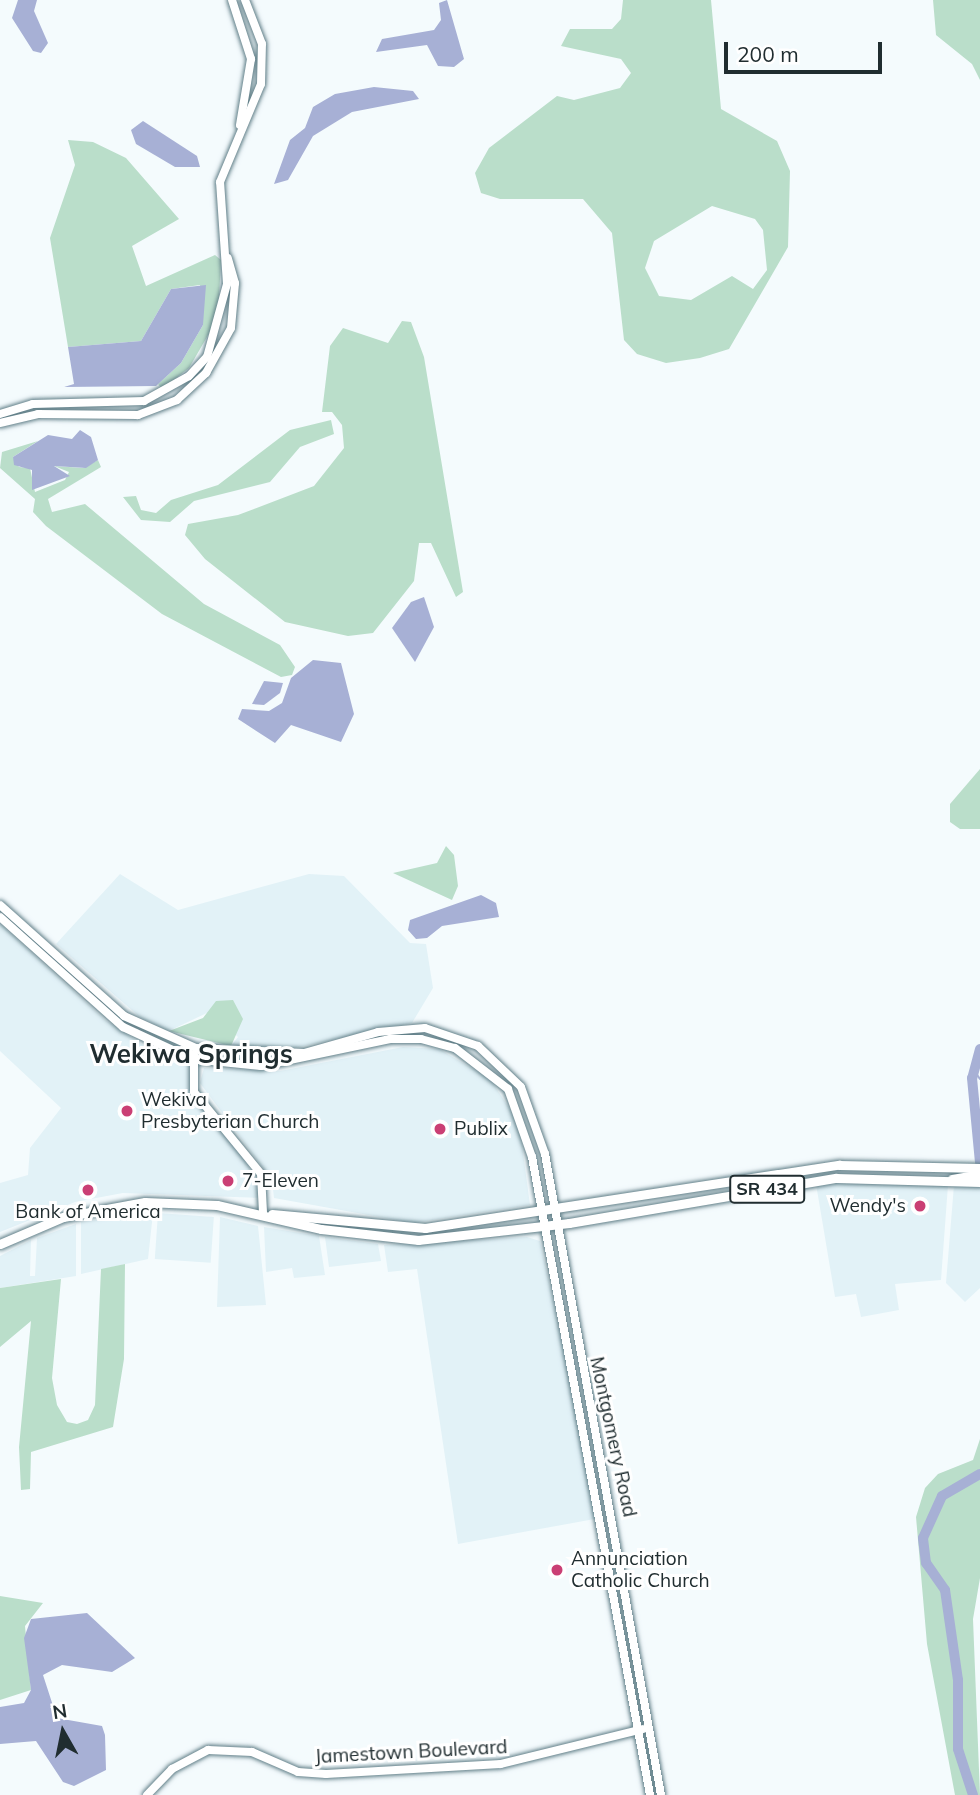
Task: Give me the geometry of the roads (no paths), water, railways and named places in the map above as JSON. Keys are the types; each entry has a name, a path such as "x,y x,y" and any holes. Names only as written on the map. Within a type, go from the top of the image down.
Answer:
{"main road":[{"path":"232,0 251,59 237,134"},
{"path":"0,414 33,404 134,403 189,376 207,357 220,327 227,284 220,236 220,182 263,68 259,31 245,0"},
{"path":"0,423 38,414 138,415 190,390 230,328 235,283 220,236"},
{"path":"0,905 124,1016 196,1048 192,1059 194,1092 261,1174 263,1213"},
{"path":"0,918 123,1027 192,1059"},
{"name":"Montgomery Road","path":"196,1048 304,1053 394,1029 459,1036 494,1056 521,1087 535,1113 557,1224 661,1795"},
{"name":"Montgomery Road","path":"192,1059 283,1063 390,1038 455,1048 508,1089 525,1129 640,1729 650,1795"},
{"name":"SR 434","path":"0,1244 63,1217 134,1203 195,1203 370,1227 439,1226 839,1165 965,1171 980,1168"},
{"path":"951,1180 965,1171 979,1179"},
{"name":"SR 434","path":"263,1213 321,1228 418,1240 557,1224 836,1178 979,1179"},
{"path":"418,1240 439,1226"},
{"name":"Jamestown Boulevard","path":"147,1795 172,1769 208,1750 252,1752 298,1772 326,1774 500,1764 650,1728"}],"water":[{"path":"18,0 37,0 34,11 48,43 41,53 33,51 12,18"},
{"path":"447,0 464,59 454,67 438,66 427,45 376,52 382,39 434,30 441,20 439,3"},
{"path":"374,87 413,91 419,99 352,112 313,136 288,180 274,184 290,140 305,128 313,107 335,94"},
{"path":"143,121 197,156 200,167 175,167 136,144 131,130"},
{"path":"206,285 203,325 181,363 156,386 64,387 74,384 68,347 141,341 171,289"},
{"path":"80,430 91,437 98,460 86,468 54,466 70,476 32,490 32,470 14,465 13,457 48,435 72,439"},
{"path":"424,597 434,627 415,662 392,628 411,602"},
{"path":"313,660 341,663 354,714 341,742 291,725 275,743 238,719 242,709 269,711 282,703 291,678"},
{"path":"264,681 283,683 280,693 264,705 252,704"},
{"path":"481,895 496,903 499,917 442,926 427,938 416,939 408,930 410,920"},
{"path":"87,1613 135,1658 112,1672 62,1665 43,1675 57,1718 102,1726 105,1735 106,1770 74,1786 63,1782 36,1741 0,1744 0,1707 24,1703 31,1690 24,1638 31,1619"}],"waterway":[{"path":"980,1049 972,1078 980,1163"},
{"path":"973,1069 980,1079"},
{"path":"973,1795 958,1749 958,1680 945,1590 926,1563 923,1538 942,1496 980,1474"}],"place":[{"name":"Wekiva Presbyterian Church","path":"127,1111"},
{"name":"Publix","path":"440,1129"},
{"name":"7-Eleven","path":"228,1181"},
{"name":"Bank of America","path":"88,1190"},
{"name":"Wendy's","path":"920,1206"},
{"name":"Annunciation Catholic Church","path":"557,1570"}],"district":[{"name":"Wekiwa Springs","path":"191,1054"}]}
